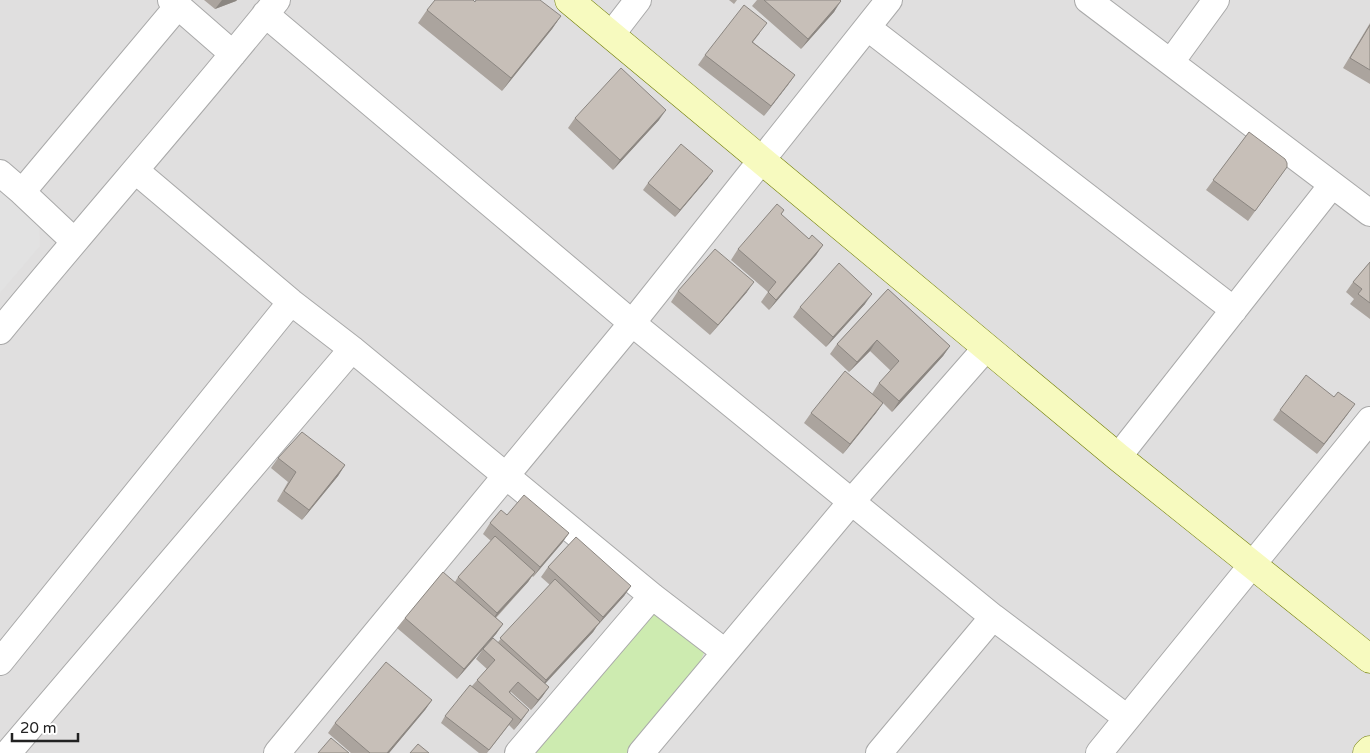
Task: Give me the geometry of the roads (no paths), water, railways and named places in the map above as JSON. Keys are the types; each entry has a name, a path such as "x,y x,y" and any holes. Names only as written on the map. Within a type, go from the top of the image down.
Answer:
{"street":[{"path":"569,0 1118,457 1370,659"},
{"path":"611,35 638,0"},
{"path":"277,753 632,322 889,0"},
{"path":"1088,0 1370,213"},
{"path":"1171,62 1216,0"},
{"path":"22,192 174,3 232,54"},
{"path":"0,331 74,241 136,171 271,7 632,322 992,617 1127,718"},
{"path":"868,28 1234,310"},
{"path":"136,171 291,302 352,349 652,596 725,652"},
{"path":"0,173 74,241"},
{"path":"1118,457 1332,185"},
{"path":"0,662 291,302"},
{"path":"642,753 852,501 986,348"},
{"path":"8,753 352,349"},
{"path":"1099,753 1370,420"},
{"path":"518,753 652,596"},
{"path":"879,753 992,617"}]}
